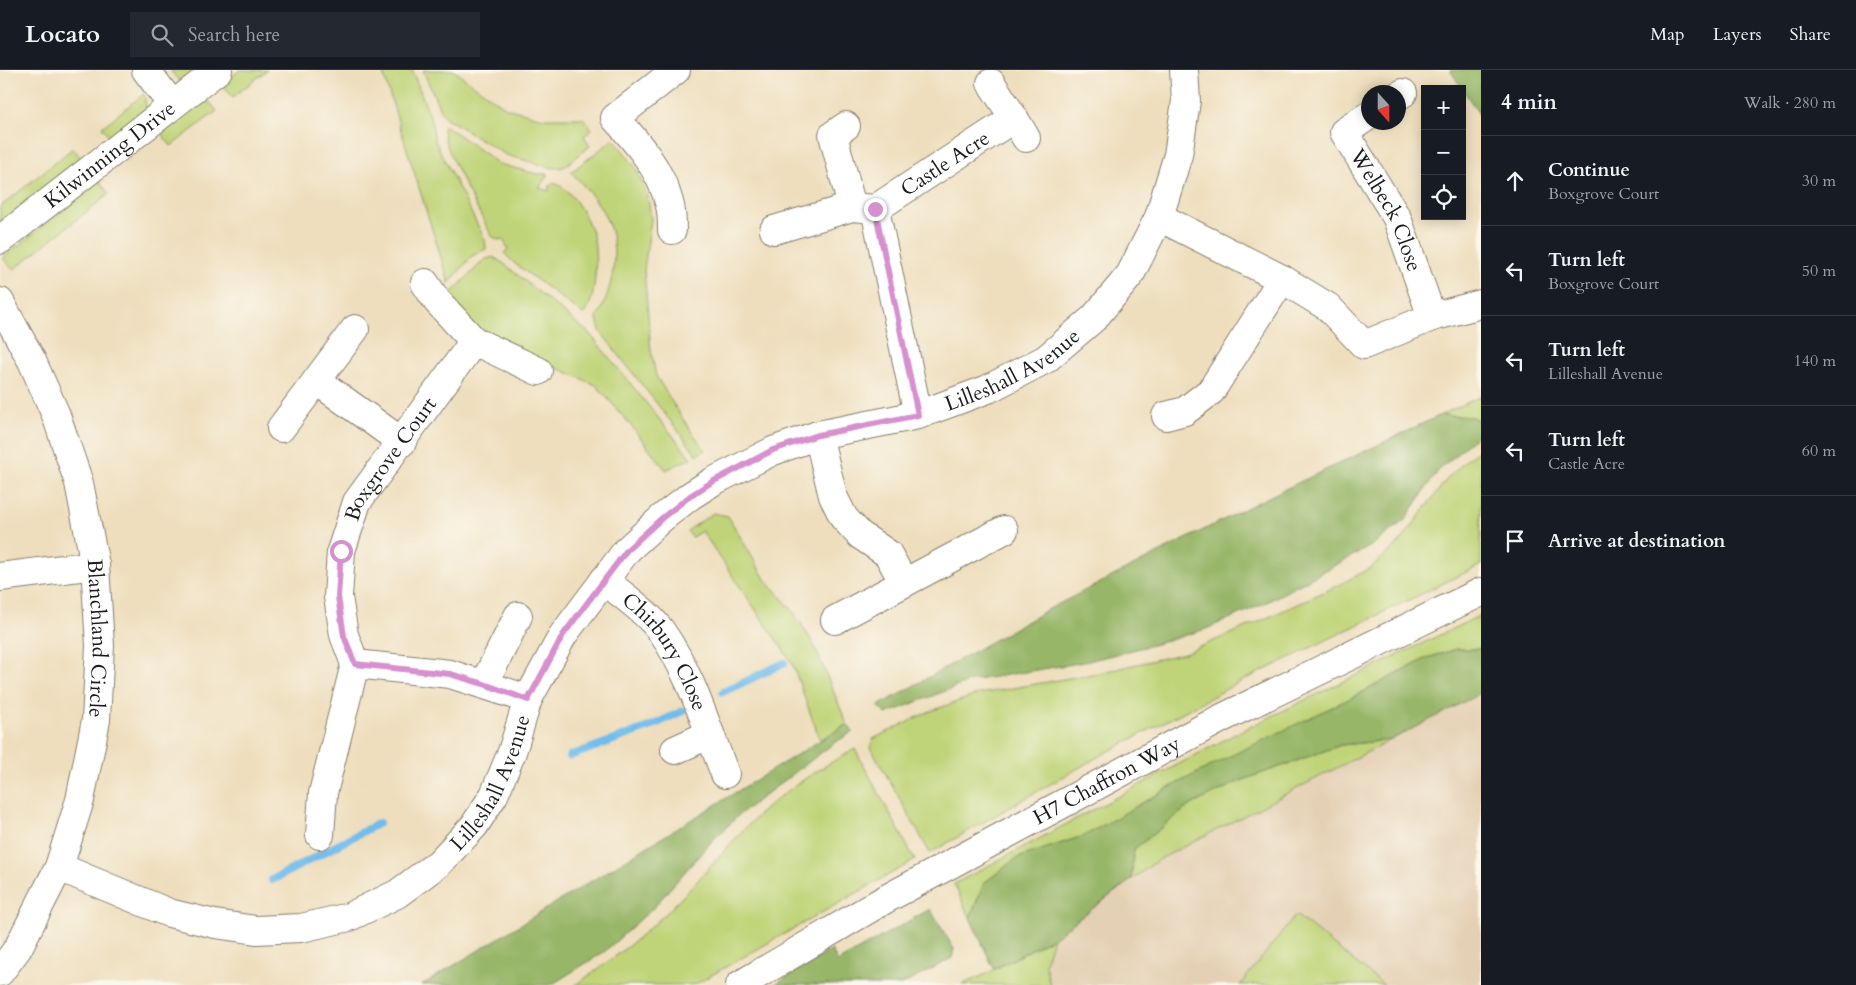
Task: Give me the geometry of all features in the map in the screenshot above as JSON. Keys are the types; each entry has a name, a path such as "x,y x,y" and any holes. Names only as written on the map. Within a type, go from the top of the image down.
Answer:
{"street":[{"path":"146,70 172,105"},
{"name":"Kilwinning Drive","path":"0,240 218,70"},
{"path":"672,230 670,204 660,176 642,148 615,118 676,70"},
{"name":"Lilleshall Avenue","path":"59,867 169,913 215,924 256,930 301,928 349,917 397,894 439,864 474,826 494,795 512,752 528,700 563,635 627,550 662,518 712,482 773,450 818,435 918,415 988,389 1046,359 1094,318 1130,275 1159,217 1178,155 1186,101 1184,70"},
{"name":"Castle Acre","path":"918,415 864,208 1020,128 992,83"},
{"name":"Welbeck Close","path":"1361,121 1344,132 1397,218 1432,317"},
{"path":"774,230 864,208 833,135 846,126"},
{"path":"1159,217 1282,279 1328,307 1364,345 1432,317 1481,304"},
{"path":"1166,416 1186,411 1211,391 1282,279"},
{"path":"425,283 437,301 474,341 538,371"},
{"name":"Blanchland Circle","path":"0,302 32,361 56,415 79,483 95,565 100,646 96,720 80,800 59,867 18,948 0,972"},
{"path":"281,428 355,329"},
{"name":"Boxgrove Court","path":"355,664 344,636 338,597 341,551 357,502 474,341"},
{"path":"317,381 402,442"},
{"path":"818,435 833,496 844,518 860,535 888,554 904,583"},
{"path":"835,620 1004,530"},
{"path":"0,577 95,565"},
{"name":"Chirbury Close","path":"604,580 638,608 660,630 681,663 725,774"},
{"name":"H7 Chaffron Way","path":"740,985 884,900 1222,718 1481,592"},
{"path":"484,684 518,616"},
{"path":"320,835 323,792 355,664 450,674 528,700"},
{"name":"Chirbury Close","path":"675,750 710,734"}],"shaded area":[{"path":"1481,693 1481,985 1050,985 1045,964 1053,938 1158,860"}],"green space":[{"path":"172,70 202,70 182,85"},
{"path":"240,70 267,70 233,97 222,84"},
{"path":"382,70 412,70 431,119 435,141 485,240 486,249 472,256 449,283"},
{"path":"423,70 453,70 506,108 543,118 583,118 592,129 584,136 590,146 564,167 553,168 506,155 446,118 441,112"},
{"path":"1450,70 1481,70 1481,117 1466,94 1466,85 1460,85"},
{"path":"144,94 147,112 112,140 102,127"},
{"path":"205,97 217,111 171,146 160,132"},
{"path":"446,126 499,164 537,174 548,174 539,188 549,191 552,183 559,185 566,190 579,206 592,233 596,257 595,279 591,300 588,309 583,314 514,263 504,253 508,249 503,239 498,240 492,236 455,165 444,137 443,127"},
{"path":"614,139 636,168 648,197 651,219 644,270 651,351 656,376 682,418 705,450 697,455 600,331 597,318 603,307 613,269 614,256 611,230 599,205 571,172"},
{"path":"73,148 84,162 0,228 0,207"},
{"path":"99,181 109,194 13,270 3,258"},
{"path":"493,257 503,263 590,334 691,458 666,470 596,385 476,333 450,294 484,260"},
{"path":"1481,396 1481,422 1472,417 1441,415"},
{"path":"1441,415 1472,417 1481,422 1481,432 1438,471 1405,520 1371,546 1263,604 1206,629 1160,643 1084,662 971,681 886,714 878,706 1047,610 1262,500"},
{"path":"1481,450 1481,565 1240,682 1096,758 930,853 871,748 873,739 928,712 979,694 1098,673 1185,653 1339,585 1372,567 1401,541 1446,480 1468,458"},
{"path":"713,513 728,516 765,579 793,611 814,645 847,724 820,740 792,663 702,531 692,537 687,531"},
{"path":"1481,615 1481,649 1457,649 1427,658 1357,695 1174,785 1086,835 1017,858 984,883 970,918 954,884 1237,733"},
{"path":"1457,649 1481,649 1481,693 1391,740 1341,745 1240,781 1189,806 1134,849 1131,880 1053,938 994,969 970,918 984,883 1017,858 1086,835 1228,757 1357,695 1427,658"},
{"path":"847,724 853,732 834,743 740,814 711,842 653,908 604,952 551,985 422,985"},
{"path":"1391,740 1158,860 1131,880 1134,849 1189,806 1240,781 1341,745"},
{"path":"855,749 915,860 694,985 575,985 617,955 669,910 735,838 770,805 811,775"},
{"path":"930,909 954,949 952,958 902,985 774,985 832,950 837,962"},
{"path":"1296,915 1384,985 1240,985"},
{"path":"1053,938 1045,964 1050,985 961,985 986,974"}],"waterway":[{"path":"723,692 784,663"},
{"path":"570,756 649,727 683,711"},
{"path":"272,880 379,823"}],"route":[{"path":"341,551 338,597 344,636 355,664 450,674 528,700 563,635 627,550 662,518 690,496 712,482 773,450 818,435 918,415 875,209"}]}
